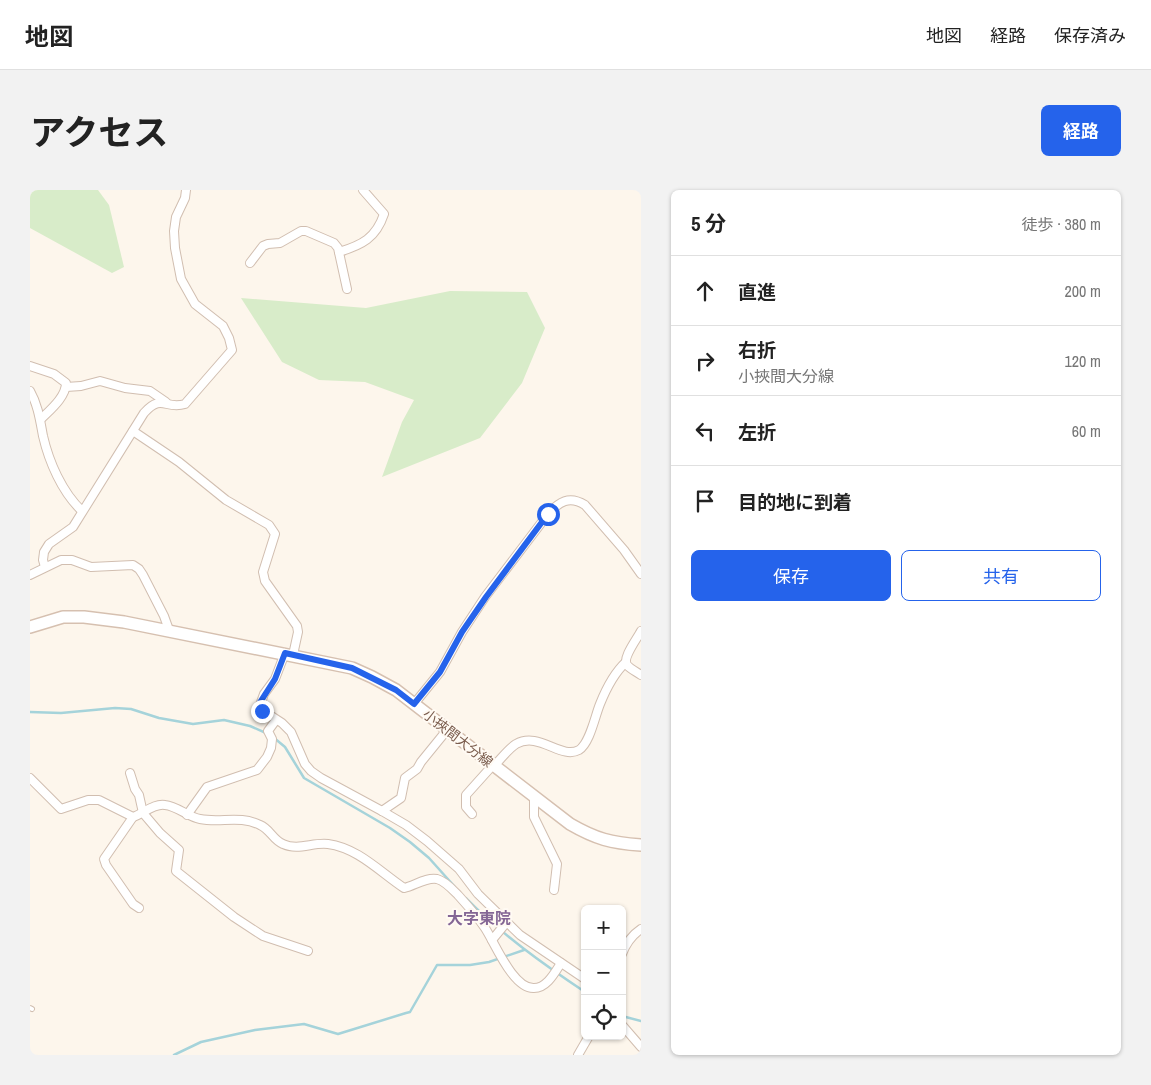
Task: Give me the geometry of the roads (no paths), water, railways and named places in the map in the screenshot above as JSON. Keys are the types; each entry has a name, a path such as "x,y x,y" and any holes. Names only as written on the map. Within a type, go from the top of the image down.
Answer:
{"main road":[{"name":"小挾間大分線","path":"30,627 63,617 84,617 169,630 352,668 396,690 570,824 592,836 615,843 641,846"}],"street":[{"path":"46,567 43,560 44,552 49,544 73,527 151,405 158,402 178,406 184,404 232,350 229,338 222,326 194,304 181,279 174,231 176,217 185,198 186,190"},
{"path":"339,252 360,245 375,233 382,221 384,214 363,190"},
{"path":"250,263 263,246 280,243 301,231 306,231 334,244 339,252 347,289"},
{"path":"30,366 54,374 66,383 66,387 57,402 41,419"},
{"path":"66,387 81,386 100,381 125,388 150,391 167,403"},
{"path":"30,391 41,419 43,435 52,463 65,488 82,511"},
{"path":"133,431 226,500 270,525 275,534 263,572 265,581 297,626 298,632 289,654 259,704 259,708 282,723 291,732 305,764 321,778 406,825 427,841 459,869 505,924 581,976"},
{"path":"414,704 440,672 462,632 486,597 548,514 560,502 569,499 585,504 624,550 641,574"},
{"path":"30,575 61,560 72,560 91,567 133,566 144,575 169,630"},
{"path":"641,631 626,656 628,665 641,675"},
{"path":"472,814 466,807 466,795 493,765 514,746 531,740 563,751 572,752 579,750 588,737 600,704 613,677 626,662"},
{"path":"187,815 207,787 257,770 272,748 272,739 268,731 276,720"},
{"path":"382,811 401,798 405,778 417,769 420,762 447,730"},
{"path":"130,773 143,813 160,833 179,850 176,871 234,917 263,936 308,951"},
{"path":"30,778 61,809 88,800 99,800 133,817"},
{"path":"534,796 534,817 557,864 554,890"},
{"path":"139,908 132,904 104,859 133,817 157,806 165,805 201,820 247,819 262,825 274,839 284,845 302,847 327,844 341,847 366,860 404,888 434,878 441,881 467,904 494,936 516,980 526,987 534,988 546,984 561,963"},
{"path":"494,936 505,924"},
{"path":"624,950 634,934 641,929"},
{"path":"626,1030 641,1047"},
{"path":"578,1055 587,1040"}],"waterway":[{"path":"30,712 61,713 115,708 131,709 159,718 193,724 224,720 250,726 266,733"},
{"path":"273,737 285,747 304,778 390,828 410,842 429,858 455,887"},
{"path":"466,898 493,924 523,948 581,989"},
{"path":"174,1055 201,1042 255,1030 304,1024 338,1034 410,1012 437,965 470,965 489,962 524,950"},
{"path":"626,1017 641,1021"}],"district":[{"name":"大字東院","path":"479,918"}]}
